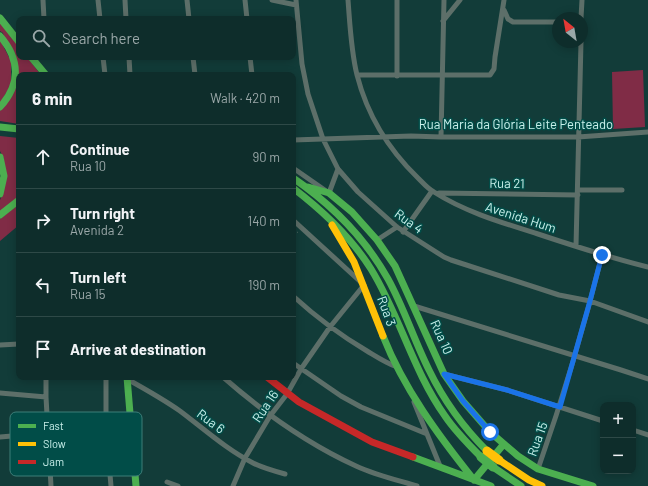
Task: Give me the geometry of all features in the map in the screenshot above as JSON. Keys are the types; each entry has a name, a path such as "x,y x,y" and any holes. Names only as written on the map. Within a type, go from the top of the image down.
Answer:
{"main road":[{"path":"0,18 16,38"},
{"path":"0,36 12,52 16,70 14,86 11,93 0,107"},
{"path":"34,60 44,72"},
{"path":"0,127 16,129"},
{"path":"0,157 4,176 0,194"},
{"path":"296,180 325,203 352,230 380,266 395,293 444,399 484,454"},
{"path":"304,186 330,193"},
{"path":"296,190 327,216 350,241 378,280 440,410 461,436 496,463 521,486"},
{"name":"Rua 10","path":"330,193 352,212 377,240 395,266 444,374 463,401 490,432 503,445 538,469 593,486"},
{"path":"0,215 16,202"},
{"path":"327,216 354,260 364,285"},
{"name":"Rua 3","path":"364,285 379,328 409,389"},
{"path":"127,380 130,412"},
{"path":"271,380 287,394 325,417 372,442 440,466 474,483 491,486"},
{"path":"409,389 474,483"},
{"path":"474,483 503,445"},
{"path":"496,463 542,486"},
{"path":"135,476 136,486"}],"street":[{"path":"43,0 44,16"},
{"path":"98,0 100,16"},
{"path":"125,0 126,16"},
{"path":"187,0 189,16"},
{"path":"245,0 247,16"},
{"path":"272,0 296,2"},
{"name":"Avenida Hum","path":"348,0 352,50 357,75 367,103 383,136 405,165 434,192 487,218 602,255 648,267"},
{"path":"397,0 397,76"},
{"path":"441,137 444,0"},
{"path":"443,21 460,0"},
{"path":"357,75 482,76 492,74 504,10 504,0"},
{"path":"581,12 582,0"},
{"name":"Rua 4","path":"296,2 305,80 308,94 323,139 338,169 358,192 396,227 451,260 559,295 590,301 648,322"},
{"path":"504,10 508,19 513,22 552,22"},
{"path":"576,246 581,48"},
{"path":"103,60 104,72"},
{"path":"129,60 130,72"},
{"path":"193,60 195,72"},
{"path":"250,60 252,72"},
{"name":"Rua Maria da Glória Leite Penteado","path":"296,140 383,136 578,137 648,132"},
{"path":"330,193 338,169"},
{"name":"Rua 10","path":"296,170 330,193"},
{"name":"Rua 21","path":"434,192 578,193 622,190"},
{"path":"403,232 434,192"},
{"name":"Rua 3","path":"296,223 364,285"},
{"path":"377,240 396,227"},
{"name":"Rua 15","path":"538,469 560,407 602,255"},
{"name":"Rua 16","path":"296,377 330,327 364,285"},
{"path":"296,299 330,327 352,342 388,364 397,367"},
{"name":"Rua 3","path":"414,306 648,379"},
{"path":"0,345 16,344"},
{"path":"296,366 341,396 361,407 427,434"},
{"path":"444,374 507,390 600,420"},
{"path":"46,380 47,412"},
{"path":"106,380 106,412"},
{"name":"Rua 6","path":"131,380 150,391 245,458 258,465 285,474"},
{"path":"227,380 270,416 304,438 357,467 417,486"},
{"name":"Rua 16","path":"233,486 245,458 270,416 287,394 294,380"},
{"name":"Rua 3","path":"409,389 440,466"},
{"path":"0,393 46,397"},
{"path":"636,431 648,435"},
{"path":"0,437 10,436"},
{"path":"50,476 51,486"},
{"path":"110,476 111,486"},
{"path":"167,482 178,486"}],"shaded area":[{"path":"0,23 16,42 16,60 29,60 39,72 16,72 16,82 3,33 0,31"},
{"path":"0,40 11,61 11,85 0,103"},
{"path":"643,70 645,127 613,129 612,72"},
{"path":"16,87 16,124 0,121 0,110"},
{"path":"0,136 16,138 16,199 0,212 0,200 4,191 4,159 0,151"},
{"path":"16,206 16,228 0,241 0,219"}],"traffic: fast":[{"path":"0,18 16,38"},
{"path":"0,36 7,45 11,54 15,72 15,80 12,89 0,107"},
{"path":"34,60 44,72"},
{"path":"0,127 16,129"},
{"path":"0,157 4,176 0,194"},
{"path":"296,180 321,199 346,223 379,264 394,290 424,359 441,392 462,423 487,451"},
{"path":"308,187 329,193 352,212 377,240 395,266 444,374 463,401 490,432 518,456 538,469 593,486"},
{"path":"296,190 336,225 363,257 381,287 415,362 434,399 453,427 481,457"},
{"path":"0,215 16,202"},
{"path":"383,336 401,375 423,411 474,480"},
{"path":"127,380 130,412"},
{"path":"474,480 503,445"},
{"path":"413,457 491,486"},
{"path":"481,457 493,467"},
{"path":"493,467 521,486"},
{"path":"135,476 136,486"}],"traffic: slow":[{"path":"332,225 354,262 383,336"},
{"path":"487,451 499,460"},
{"path":"499,460 529,480 542,486"}],"traffic: jam":[{"path":"271,380 299,402 372,442 413,457"}],"route":[{"path":"490,432 454,390 444,374 507,390 560,407 602,255"}]}
